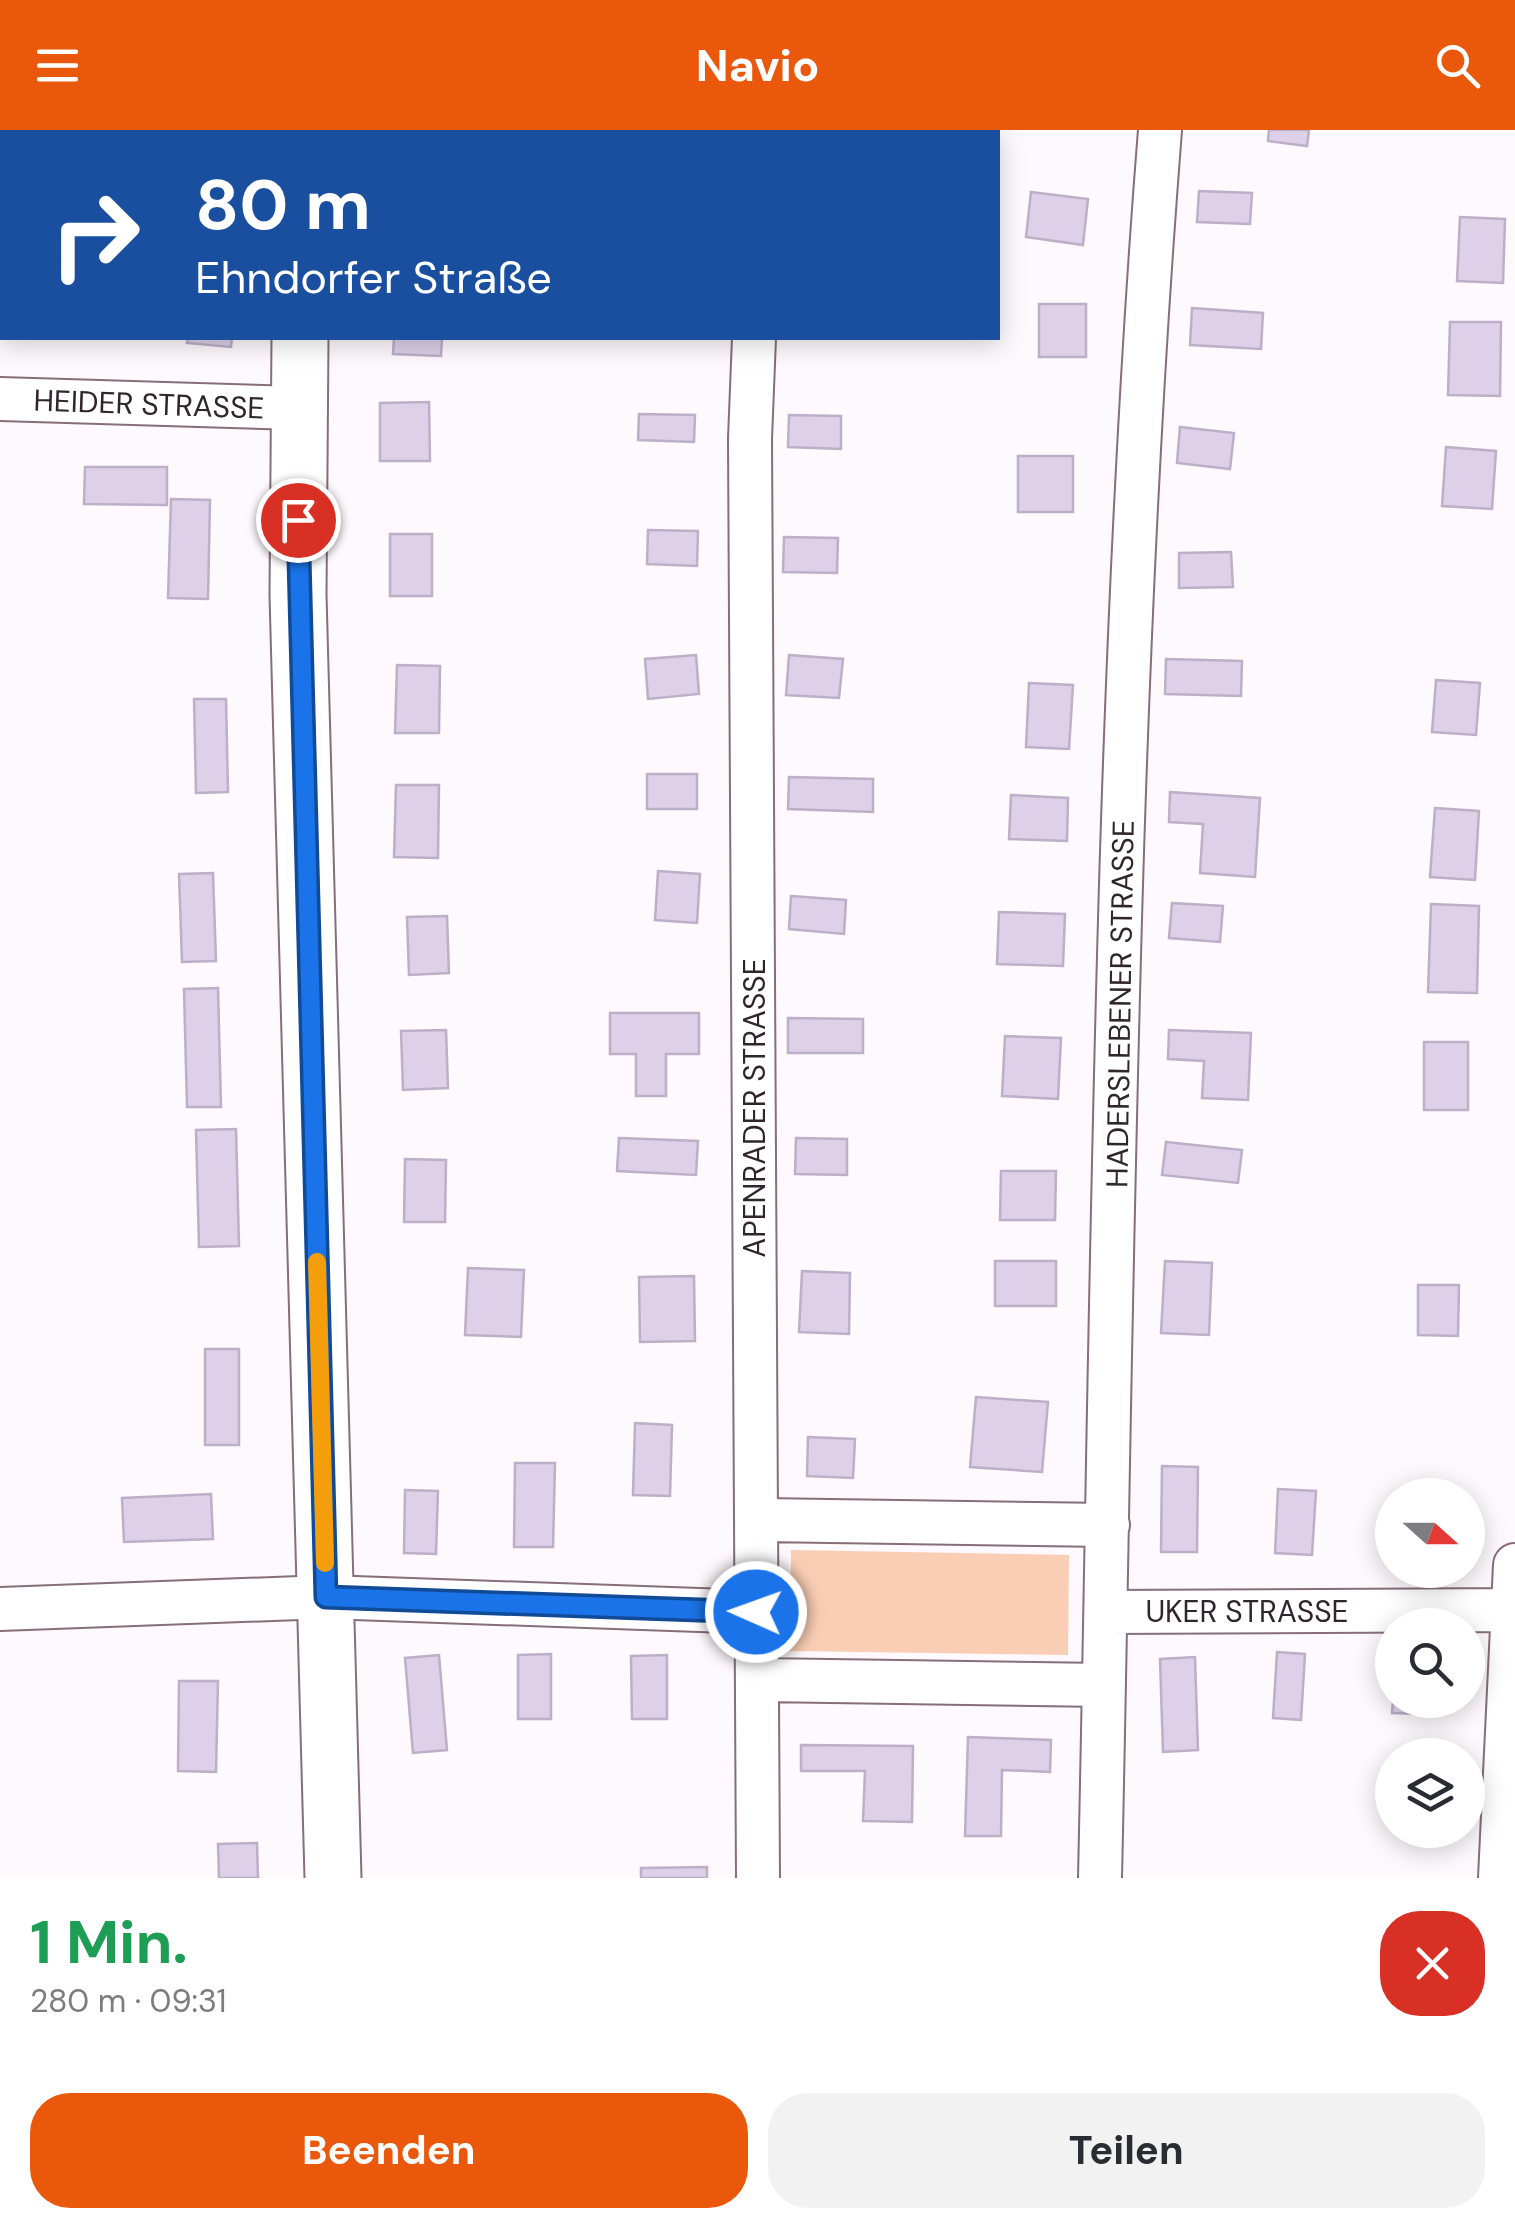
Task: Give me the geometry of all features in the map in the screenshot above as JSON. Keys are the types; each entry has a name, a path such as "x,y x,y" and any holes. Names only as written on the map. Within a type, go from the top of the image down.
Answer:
{"street":[{"name":"HADERSLEBENER STRASSE","path":"1100,1878 1125,772 1143,347 1160,130"},
{"path":"300,340 298,594 333,1878"},
{"name":"APENRADER STRASSE","path":"754,340 750,458 758,1878"},
{"name":"HEIDER STRASSE","path":"0,400 298,408"},
{"path":"756,1520 1108,1525"},
{"path":"1500,1878 1515,1565"},
{"path":"0,1610 326,1597 756,1612"},
{"name":"UKER STRASSE","path":"1106,1612 1512,1610"},
{"path":"757,1680 1104,1685"}],"shaded area":[{"path":"791,1550 1069,1555 1068,1655 790,1651"}],"building":[{"path":"1269,130 1309,130 1307,146 1268,141"},
{"path":"1199,191 1252,193 1250,224 1197,222"},
{"path":"1031,192 1088,199 1083,245 1026,237"},
{"path":"1460,217 1505,219 1503,283 1457,281"},
{"path":"1039,304 1086,304 1086,357 1039,357"},
{"path":"1192,308 1263,313 1261,349 1190,345"},
{"path":"1450,322 1501,322 1500,396 1448,395"},
{"path":"188,340 232,340 231,347 187,343"},
{"path":"394,340 442,340 441,356 393,354"},
{"path":"429,402 430,461 380,461 380,403"},
{"path":"639,414 695,415 694,442 638,440"},
{"path":"789,415 841,416 841,449 788,447"},
{"path":"1180,427 1234,433 1230,469 1177,463"},
{"path":"1446,447 1496,451 1492,509 1442,506"},
{"path":"1018,456 1073,456 1073,512 1018,512"},
{"path":"85,467 167,467 167,505 84,504"},
{"path":"171,499 210,500 208,599 168,598"},
{"path":"648,530 698,531 697,566 647,564"},
{"path":"390,534 432,534 432,596 390,596"},
{"path":"784,537 838,538 837,573 783,572"},
{"path":"1231,552 1233,587 1179,588 1179,553"},
{"path":"696,655 699,694 648,699 645,659"},
{"path":"789,655 843,659 839,698 786,695"},
{"path":"1166,659 1242,661 1241,696 1165,694"},
{"path":"397,665 440,666 439,733 395,733"},
{"path":"1436,680 1480,683 1476,735 1432,732"},
{"path":"1029,683 1073,685 1069,749 1026,747"},
{"path":"194,699 226,699 228,792 196,793"},
{"path":"647,774 697,774 697,809 647,809"},
{"path":"789,777 873,779 873,812 788,809"},
{"path":"396,785 439,785 438,858 394,857"},
{"path":"1170,792 1260,798 1255,877 1200,873 1203,824 1169,822"},
{"path":"1011,795 1068,798 1067,841 1009,839"},
{"path":"1435,808 1479,811 1475,880 1430,877"},
{"path":"658,871 700,874 697,923 655,920"},
{"path":"213,873 216,961 182,962 179,874"},
{"path":"791,896 846,900 844,934 789,929"},
{"path":"1172,903 1223,906 1220,942 1169,938"},
{"path":"1431,904 1479,906 1477,993 1428,992"},
{"path":"999,912 1065,914 1063,966 997,964"},
{"path":"447,916 449,973 409,975 407,917"},
{"path":"218,988 221,1107 187,1107 184,989"},
{"path":"610,1013 699,1013 699,1054 666,1054 666,1096 636,1096 636,1054 610,1054"},
{"path":"788,1018 863,1019 863,1053 788,1053"},
{"path":"446,1030 448,1088 403,1090 401,1031"},
{"path":"1169,1030 1251,1033 1248,1100 1202,1098 1204,1061 1168,1059"},
{"path":"1005,1036 1061,1038 1058,1099 1002,1096"},
{"path":"1424,1042 1468,1042 1468,1110 1424,1110"},
{"path":"236,1129 239,1246 199,1247 196,1130"},
{"path":"619,1138 698,1141 696,1175 617,1171"},
{"path":"796,1138 847,1139 847,1175 795,1174"},
{"path":"1166,1142 1242,1150 1238,1183 1162,1175"},
{"path":"405,1159 446,1160 445,1222 404,1222"},
{"path":"1001,1171 1056,1171 1055,1220 1000,1220"},
{"path":"995,1261 1056,1261 1056,1306 995,1306"},
{"path":"1165,1261 1212,1263 1209,1335 1161,1333"},
{"path":"468,1268 524,1270 521,1337 465,1335"},
{"path":"802,1271 850,1273 849,1334 799,1332"},
{"path":"694,1276 695,1341 640,1342 639,1277"},
{"path":"1418,1285 1459,1285 1458,1336 1418,1335"},
{"path":"205,1349 239,1349 239,1445 205,1445"},
{"path":"976,1397 1048,1402 1042,1472 970,1467"},
{"path":"635,1423 672,1425 670,1496 633,1495"},
{"path":"808,1437 855,1439 853,1478 807,1476"},
{"path":"515,1463 555,1463 553,1547 514,1547"},
{"path":"1162,1466 1198,1467 1197,1552 1161,1552"},
{"path":"1278,1489 1316,1491 1312,1555 1275,1553"},
{"path":"405,1490 438,1491 436,1554 404,1553"},
{"path":"211,1494 213,1539 124,1542 122,1498"},
{"path":"1277,1652 1305,1654 1301,1720 1273,1718"},
{"path":"551,1654 551,1719 518,1719 518,1655"},
{"path":"439,1655 447,1750 413,1753 405,1658"},
{"path":"667,1655 667,1719 632,1719 631,1656"},
{"path":"1195,1657 1198,1750 1163,1752 1160,1659"},
{"path":"179,1681 218,1681 216,1772 178,1771"},
{"path":"968,1737 1051,1740 1050,1772 1002,1770 1001,1836 965,1836"},
{"path":"801,1745 913,1746 912,1822 863,1821 865,1771 801,1771"},
{"path":"257,1843 258,1878 219,1878 218,1844"},
{"path":"707,1867 707,1878 641,1878 641,1868"}],"slow traffic":[{"path":"317,1262 325,1563"}],"route":[{"path":"298,520 326,1597 756,1612"}]}
